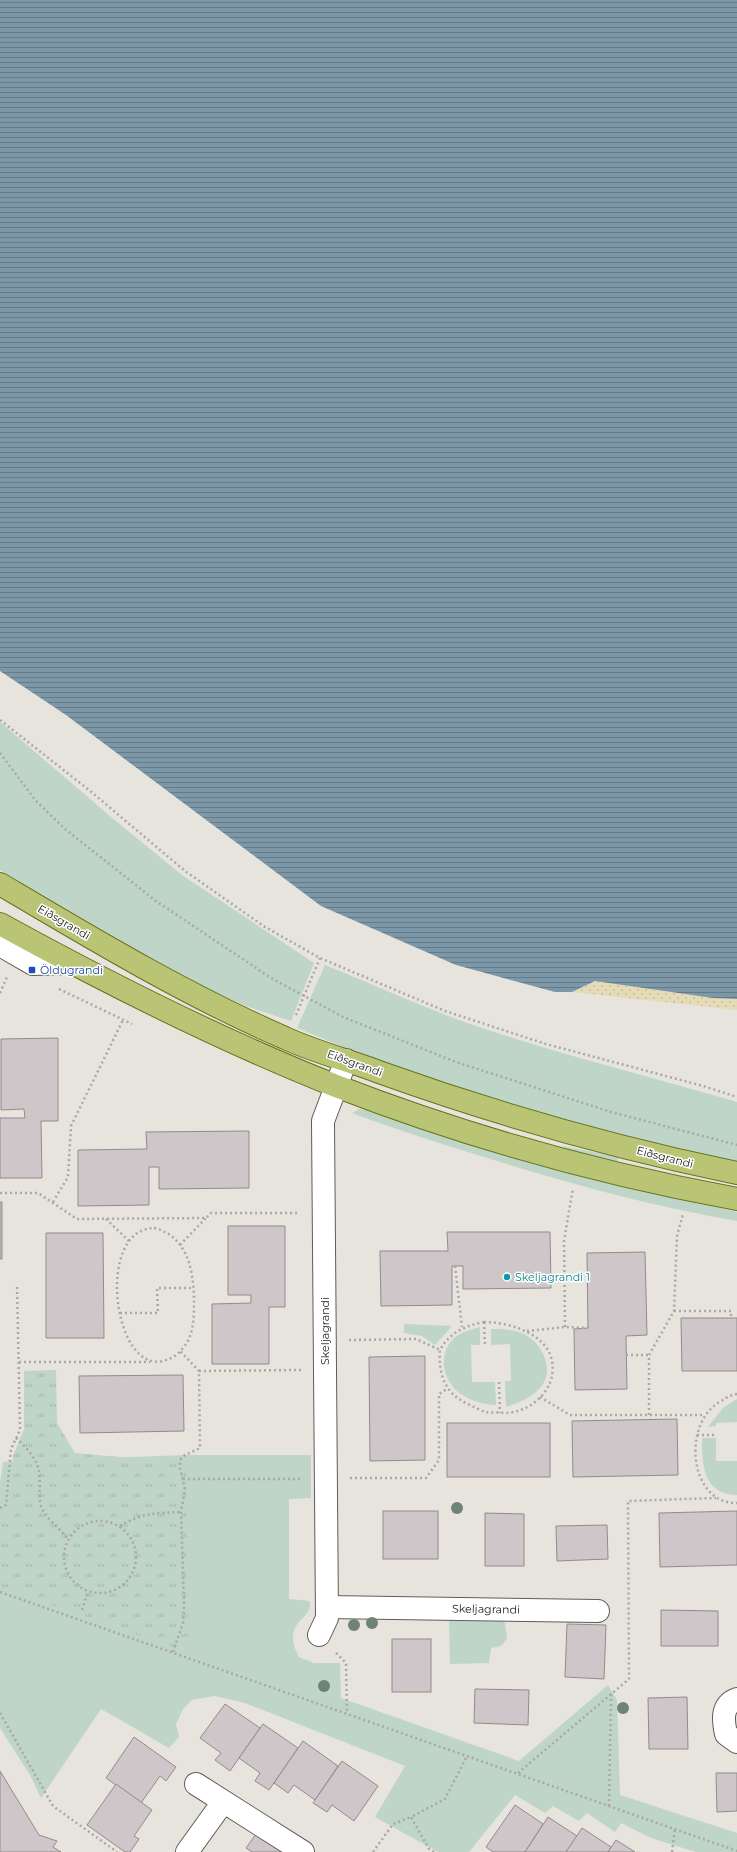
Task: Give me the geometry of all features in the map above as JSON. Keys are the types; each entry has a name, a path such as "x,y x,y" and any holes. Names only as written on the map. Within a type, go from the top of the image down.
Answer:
{"main road":[{"name":"Eiðsgrandi","path":"0,884 151,971 286,1039 462,1101 605,1142 680,1161 737,1173"},
{"path":"0,924 71,963 208,1031 336,1086 526,1149 675,1188 737,1199"}],"street":[{"path":"0,945 33,964 71,963"},
{"name":"Skeljagrandi","path":"319,1635 327,1618 323,1121 346,1060"},
{"name":"Skeljagrandi","path":"327,1607 598,1611"},
{"path":"737,1699 731,1701 725,1709 723,1719 726,1734 737,1742"},
{"path":"196,1784 303,1852"},
{"path":"187,1852 223,1802"}],"path":[{"path":"0,720 89,790 185,871 265,927 320,958 445,1011 546,1044 703,1086 737,1097"},
{"path":"0,752 36,801 65,829 156,902 204,935 272,978 343,1017 456,1062 611,1112 737,1145"},
{"path":"294,1019 320,958"},
{"path":"53,1202 68,1177 71,1126 123,1020"},
{"path":"566,1327 564,1241 574,1187"},
{"path":"0,1193 38,1193 78,1219 206,1218"},
{"path":"180,1245 211,1214 324,1213"},
{"path":"649,1415 649,1355 674,1311 676,1236 683,1214"},
{"path":"105,1218 129,1241"},
{"path":"19,1362 156,1362 173,1358 180,1351 191,1332 194,1314 194,1288 191,1268 180,1245 172,1236 154,1228 137,1232 129,1241 121,1256 118,1277 120,1314 124,1328 138,1354 146,1360 156,1362"},
{"path":"456,1266 462,1328"},
{"path":"0,1508 6,1505 11,1449 20,1430 17,1284"},
{"path":"120,1314 158,1313 158,1288 194,1288"},
{"path":"674,1311 731,1311 731,1318"},
{"path":"484,1322 485,1345"},
{"path":"484,1322 498,1322 527,1331 541,1342 550,1356 552,1372 547,1390 532,1406 516,1413 486,1412 462,1401 446,1388 441,1376 440,1350 451,1335 462,1328 484,1322"},
{"path":"527,1331 566,1327 588,1328"},
{"path":"325,1340 416,1339 440,1350"},
{"path":"173,1652 183,1623 181,1512 185,1489 180,1468 180,1460 185,1455 200,1448 199,1371 180,1351"},
{"path":"626,1355 649,1355"},
{"path":"199,1371 325,1370"},
{"path":"500,1382 500,1412"},
{"path":"348,1478 426,1478 439,1460 439,1394 446,1388"},
{"path":"716,1498 704,1486 699,1472 696,1454 697,1434 704,1415 718,1402 737,1394"},
{"path":"540,1397 570,1415 704,1415"},
{"path":"697,1434 716,1435"},
{"path":"16,1438 26,1448 39,1471 38,1488 41,1506 51,1522 63,1532 68,1540"},
{"path":"183,1479 306,1478"},
{"path":"679,1499 716,1498 737,1503"},
{"path":"120,1526 135,1517 150,1513 181,1512"},
{"path":"108,1521 120,1526 131,1538 134,1545 136,1557 133,1573 126,1583 116,1590 104,1593 88,1592 78,1586 67,1573 64,1558 68,1540 75,1530 89,1522 108,1521"},
{"path":"0,1592 737,1851"},
{"path":"82,1610 88,1592"},
{"path":"319,1635 346,1663 347,1713"},
{"path":"610,1806 611,1694"},
{"path":"0,1713 53,1806 117,1852"},
{"path":"373,1852 393,1824 412,1817 445,1800 467,1756"},
{"path":"412,1817 429,1849 434,1852"},
{"path":"672,1852 675,1829"}],"green space":[{"path":"0,722 117,822 182,875 314,963 291,1021 246,1006 192,982 0,870"},
{"path":"325,965 422,1006 482,1028 577,1057 737,1102 737,1162 582,1127 422,1079 297,1028"},
{"path":"359,1109 368,1110 556,1169 737,1212 737,1221 624,1197 513,1166 352,1113"},
{"path":"563,1146 619,1157 615,1166 561,1152"},
{"path":"404,1324 452,1326 435,1345 422,1336 404,1333"},
{"path":"480,1327 480,1345 471,1345 472,1382 495,1382 496,1405 476,1402 462,1395 452,1385 447,1377 445,1369 445,1352 454,1338 469,1330"},
{"path":"491,1329 512,1330 524,1334 538,1345 546,1361 546,1377 536,1392 522,1401 506,1407 505,1381 511,1381 510,1344 491,1345"},
{"path":"56,1370 57,1423 75,1453 186,1463 188,1652 0,1587 0,1515 11,1508 13,1456 24,1429 24,1371"},
{"path":"737,1399 737,1422 716,1423 716,1426 708,1427 723,1408"},
{"path":"702,1438 716,1438 716,1461 737,1461 737,1495 726,1493 717,1489 711,1484 704,1468"},
{"path":"185,1455 311,1455 311,1498 289,1499 289,1599 309,1601 310,1607 308,1612 295,1628 293,1635 294,1645 299,1657 314,1663 340,1663 341,1698 519,1761 608,1685 617,1700 620,1795 737,1833 737,1852 696,1852 651,1838 621,1823 615,1832 587,1813 579,1821 553,1806 545,1813 515,1795 469,1852 438,1852 375,1817 405,1766 245,1703 215,1696 192,1700 183,1709 176,1724 179,1737 169,1748 101,1709 41,1798 30,1775 0,1728 0,1483 3,1462"},
{"path":"449,1614 500,1618 505,1623 507,1639 501,1646 491,1648 489,1663 450,1664"}],"sand":[{"path":"595,981 713,998 737,999 737,1010 572,992"}],"water":[{"path":"0,0 737,0 737,999 713,998 595,981 572,992 555,992 456,965 321,906 66,715 0,671"}],"building":[{"path":"58,1038 58,1121 41,1121 42,1178 0,1178 0,1118 25,1118 24,1109 1,1110 1,1039"},
{"path":"249,1131 249,1188 159,1189 159,1167 149,1167 149,1205 78,1206 78,1150 147,1149 146,1132"},
{"path":"0,1202 2,1202 2,1259 0,1259"},
{"path":"228,1226 285,1226 285,1307 269,1307 269,1364 212,1364 212,1304 251,1303 251,1295 228,1295"},
{"name":"Skeljagrandi 1","path":"447,1232 550,1232 551,1288 463,1289 463,1266 452,1266 452,1305 381,1306 380,1251 448,1251"},
{"path":"46,1233 103,1233 104,1338 46,1338"},
{"path":"645,1252 647,1335 626,1336 627,1389 575,1390 574,1329 588,1328 587,1253"},
{"path":"681,1318 737,1318 737,1371 682,1371"},
{"path":"425,1356 425,1460 370,1461 369,1357"},
{"path":"183,1375 184,1431 80,1433 79,1376"},
{"path":"677,1419 678,1475 573,1477 572,1421"},
{"path":"447,1423 550,1423 550,1477 447,1477"},
{"path":"383,1511 438,1511 438,1559 383,1559"},
{"path":"737,1511 737,1565 660,1567 659,1513"},
{"path":"485,1513 524,1514 524,1566 485,1566"},
{"path":"607,1525 608,1559 557,1561 556,1526"},
{"path":"661,1610 718,1611 718,1646 661,1646"},
{"path":"567,1624 606,1625 604,1679 565,1677"},
{"path":"392,1639 431,1639 431,1692 392,1692"},
{"path":"475,1689 529,1690 528,1725 474,1723"},
{"path":"687,1697 688,1749 649,1749 648,1698"},
{"path":"225,1704 260,1728 230,1771 215,1760 221,1753 200,1738"},
{"path":"263,1724 298,1748 269,1790 255,1781 260,1773 239,1758"},
{"path":"134,1737 176,1767 166,1781 160,1776 141,1803 106,1778"},
{"path":"303,1741 338,1766 315,1800 294,1785 288,1793 274,1783"},
{"path":"342,1761 378,1786 354,1821 332,1805 327,1812 313,1803"},
{"path":"0,1771 39,1835 57,1841 53,1847 61,1852 0,1852"},
{"path":"716,1773 737,1773 737,1811 717,1812"},
{"path":"116,1784 152,1810 134,1836 139,1839 130,1852 125,1852 87,1825"},
{"path":"515,1805 543,1824 525,1852 493,1852 486,1847"},
{"path":"548,1817 577,1836 566,1852 525,1852"},
{"path":"582,1828 611,1847 608,1852 566,1852"},
{"path":"256,1834 283,1852 252,1852 246,1848"},
{"path":"616,1840 635,1852 608,1852"}],"place":[{"name":"Öldugrandi","path":"32,970"},
{"name":"Skeljagrandi 1","path":"507,1277"}]}
